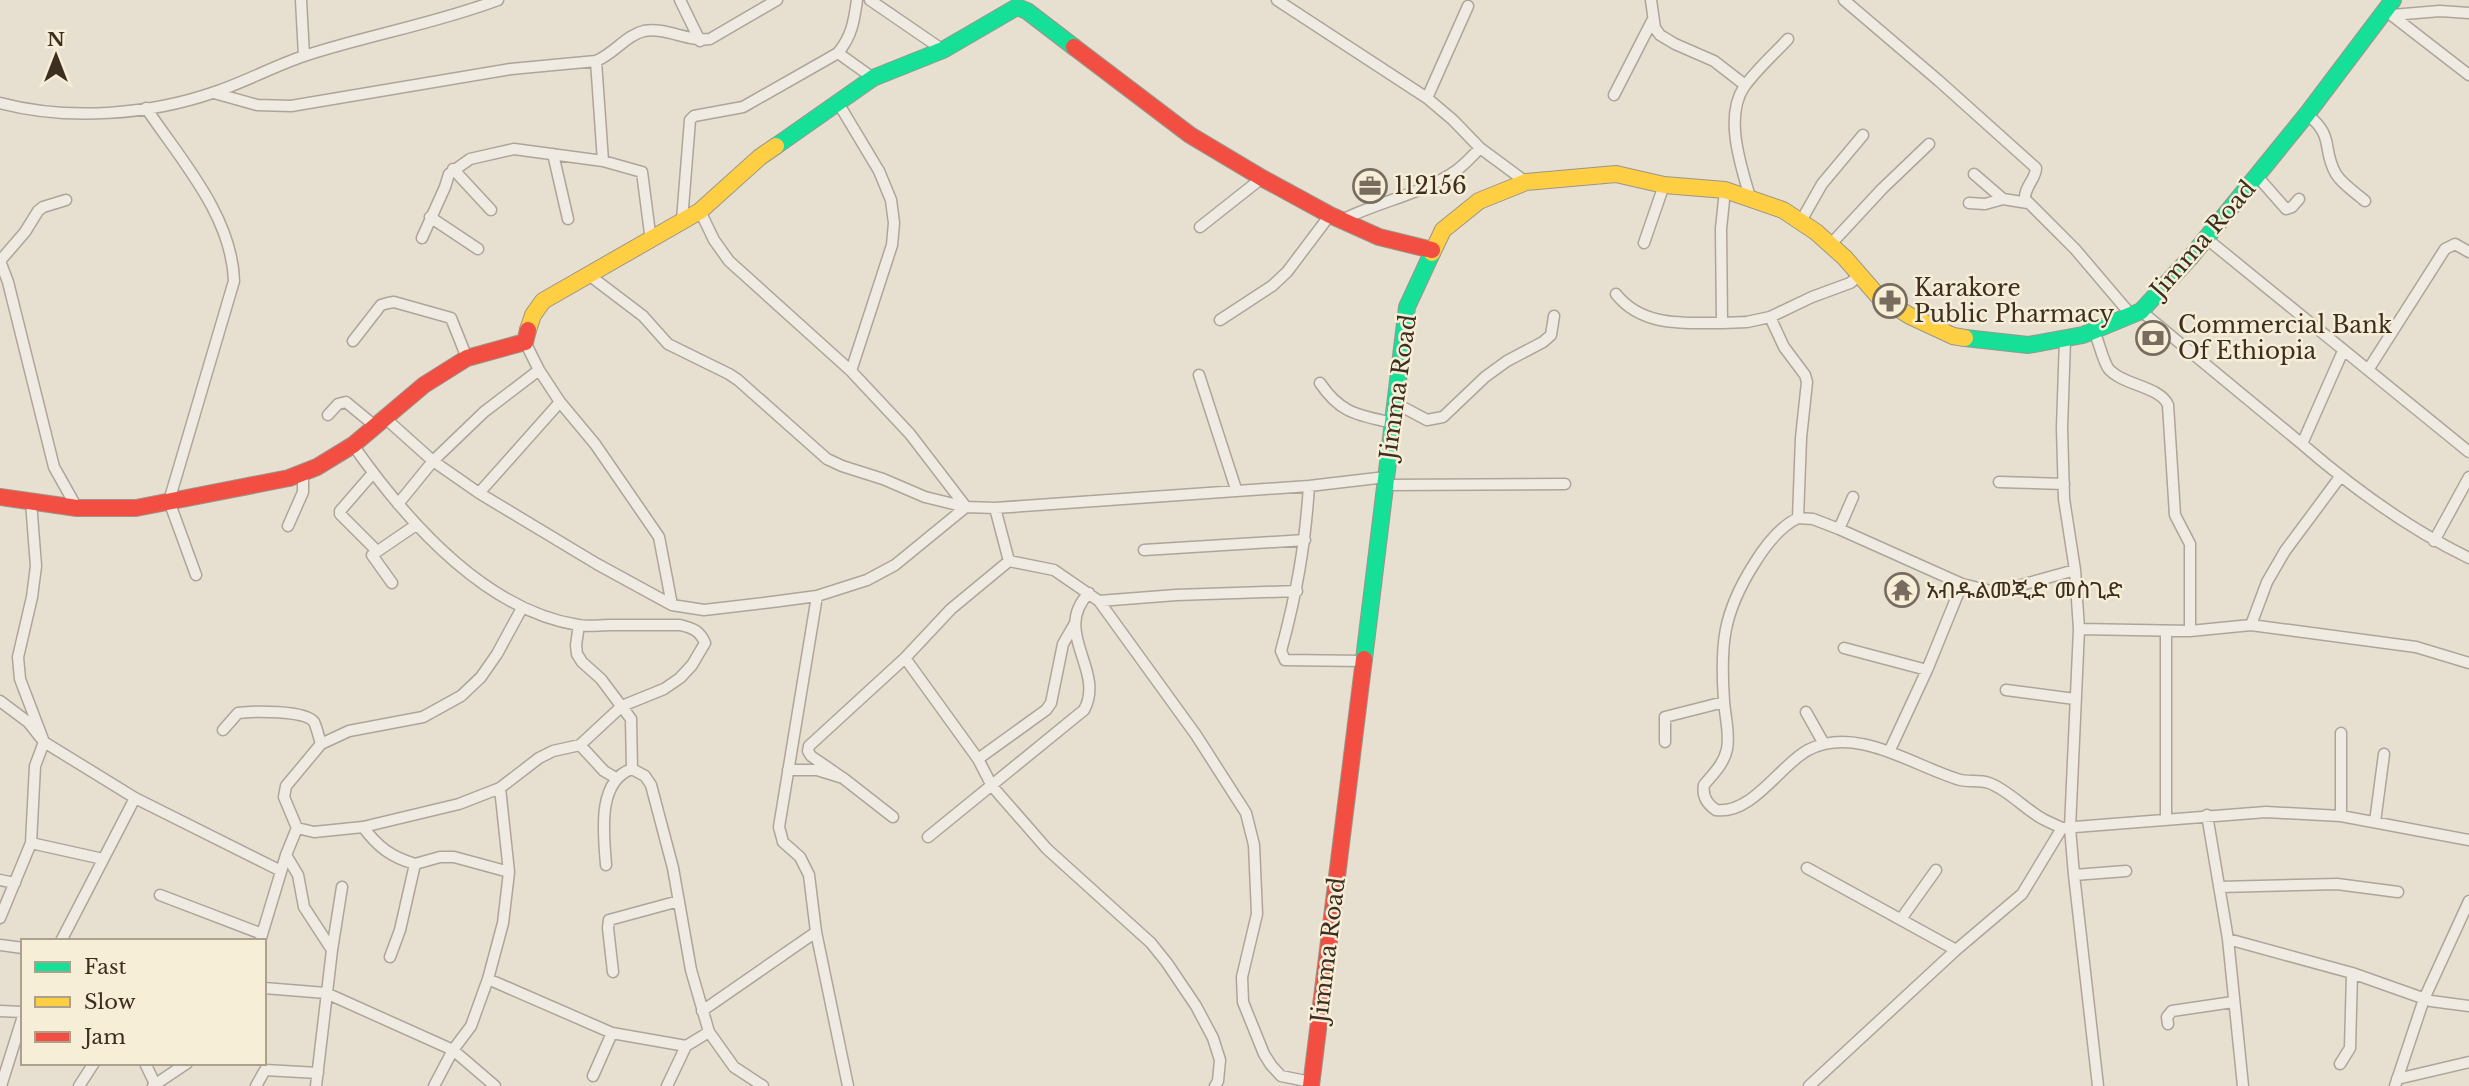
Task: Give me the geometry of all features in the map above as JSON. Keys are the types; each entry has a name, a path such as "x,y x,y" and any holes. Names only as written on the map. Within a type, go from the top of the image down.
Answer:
{"main road":[{"path":"0,497 77,508 136,508 303,474 353,445 424,385 467,358 525,342 533,315 542,301 700,211 760,157 873,78 943,50 1012,9 1022,8 1190,135 1262,178 1336,218 1390,241 1432,250"},
{"name":"Jimma Road","path":"1311,1084 1407,307 1432,250 1443,230 1454,218 1492,194 1526,182 1616,174 1664,185 1725,190 1783,210 1801,221 1845,258 1878,296 1893,307 1953,336 2028,345 2065,339 2136,314 2207,239 2390,8"}],"street":[{"path":"301,0 304,56"},
{"path":"0,103 30,110 64,112 110,113 146,108 214,93 304,56 456,16 498,0"},
{"path":"680,0 701,41"},
{"path":"214,93 257,105 291,106 511,69 596,61 608,57 636,34 645,31 701,41 710,39 777,0"},
{"path":"682,220 690,120 694,116 743,107 838,53 852,31 857,0"},
{"path":"870,0 943,50"},
{"path":"1277,0 1426,98 1453,120 1480,148 1526,182"},
{"path":"1651,0 1655,28 1660,35 1714,61 1745,85"},
{"path":"1844,0 1940,81 2036,168 2037,171 2024,195 2028,203 2136,314 2340,477 2434,541 2469,558"},
{"path":"1426,98 1468,6"},
{"path":"2390,8 2469,13"},
{"path":"2390,8 2469,75"},
{"path":"1614,95 1653,19"},
{"path":"1751,200 1737,149 1736,107 1745,85 1788,39"},
{"path":"838,53 873,78"},
{"path":"596,61 603,161"},
{"path":"837,102 879,171 891,200 894,222 892,245 851,371"},
{"path":"146,108 216,212 233,259 234,281 169,501 196,576"},
{"path":"2307,114 2320,125 2327,138 2338,177 2365,201"},
{"path":"1801,221 1822,184 1863,135"},
{"path":"1830,245 1882,189 1929,145"},
{"path":"1220,320 1272,286 1336,218 1423,189 1460,168 1480,148"},
{"path":"422,238 453,169 470,159 514,149 603,161 644,174 651,241"},
{"path":"553,154 568,219"},
{"path":"453,169 491,210"},
{"path":"1974,174 2003,199"},
{"path":"2257,176 2286,209 2299,199"},
{"path":"1200,227 1262,178"},
{"path":"1644,243 1664,185"},
{"path":"1722,323 1721,229 1725,190"},
{"path":"1969,204 1985,204 2003,199 2028,203"},
{"path":"66,200 38,211 25,232 0,261 8,282 54,467 77,508"},
{"path":"700,211 714,240 729,261 851,371 910,434 965,507"},
{"path":"430,217 478,249"},
{"path":"2207,239 2469,452"},
{"path":"2368,370 2445,249 2455,244 2469,253"},
{"path":"589,275 643,316 668,344 738,380 827,459 925,497 965,507 995,508 1236,489 1385,481 1565,484"},
{"path":"1616,294 1630,308 1651,318 1675,323 1747,322 1770,317 1850,283 1859,276"},
{"path":"352,341 382,305 394,302 451,318 467,358"},
{"path":"1395,403 1427,420 1443,417 1485,377 1551,335 1554,316"},
{"path":"1770,317 1784,347 1805,375 1807,382 1801,439 1798,518"},
{"path":"2094,331 2109,369 2130,383 2160,396 2168,405 2175,515 2190,544 2189,631"},
{"path":"2065,339 2062,428 2064,484 2079,629 2066,828 2098,1086"},
{"path":"525,342 560,402 595,443 659,537 672,605"},
{"path":"2302,444 2343,351"},
{"path":"398,503 433,461 484,412 539,370"},
{"path":"1199,375 1236,489"},
{"path":"1320,383 1336,404 1357,414 1392,423"},
{"path":"328,415 338,404 346,402 380,422 479,493 586,557 672,605 704,610 817,596 867,580 895,565 965,507"},
{"path":"479,493 560,402"},
{"path":"297,828 314,832 363,827 459,804 500,788 539,758 580,745 622,706 664,689 680,678 705,643 693,628 680,625 579,625 522,608 491,591 416,525 353,445"},
{"path":"373,473 340,514 377,551"},
{"path":"288,526 303,492 303,474"},
{"path":"2252,625 2267,582 2285,551 2340,477"},
{"path":"2434,541 2469,477"},
{"path":"1999,482 2064,484"},
{"path":"1309,486 1305,540 1297,591 1281,651 1285,660 1364,661"},
{"path":"1839,530 1853,497"},
{"path":"0,918 31,843 35,766 44,742 20,679 18,657 36,566 31,502"},
{"path":"995,508 1009,561"},
{"path":"2075,570 1992,591 1962,584 1813,519 1798,518 1788,523 1766,546 1741,583 1731,606 1723,637 1727,749 1724,759 1704,785 1707,802 1716,810 1738,806 1769,786 1794,759 1824,744 1860,745 1889,751 1958,780 1989,783 2039,817 2066,828 2266,812 2341,816 2469,840"},
{"path":"392,583 372,558 377,551 416,525"},
{"path":"1144,550 1305,540"},
{"path":"1009,561 1054,570 1099,601 1196,735 1246,813 1254,845 1257,914 1242,977 1243,1002 1271,1065 1281,1076 1311,1084"},
{"path":"893,817 811,756 809,746 905,658 951,610 1009,561"},
{"path":"1889,751 1927,670 1962,584"},
{"path":"1099,601 1176,595 1297,591"},
{"path":"978,760 1046,710 1051,703 1063,644 1074,625 1078,607 1089,593"},
{"path":"817,596 779,827 783,842 800,857 809,875 816,932 848,1086"},
{"path":"160,895 261,937 297,828 284,797 286,786 321,744 349,731 423,717 461,696 487,670 522,608"},
{"path":"579,625 576,645 582,662 601,678 631,719 632,769"},
{"path":"928,837 1084,710 1089,702 1089,683 1074,625"},
{"path":"2079,629 2189,631 2252,625 2416,646 2469,663"},
{"path":"2166,631 2166,819"},
{"path":"1844,648 1927,670"},
{"path":"905,658 978,760 992,786 1047,849 1151,943 1167,963 1196,1006 1213,1038 1220,1060 1215,1086"},
{"path":"2006,690 2075,699"},
{"path":"0,701 28,722 44,742 135,799 281,871"},
{"path":"1665,742 1665,717 1724,702"},
{"path":"1805,712 1824,744"},
{"path":"223,730 238,713 297,714 314,722 321,744"},
{"path":"2341,733 2341,816"},
{"path":"580,745 604,771 616,778"},
{"path":"2375,822 2384,754"},
{"path":"606,865 604,814 616,778 632,769 645,776 651,785 673,867 691,970 709,1032 734,1067 763,1086"},
{"path":"788,770 817,770 843,778"},
{"path":"434,1086 453,1050 471,1026 488,979 503,923 509,872 500,788"},
{"path":"62,939 135,799"},
{"path":"2207,815 2228,939 2243,1086"},
{"path":"363,827 380,847 395,858 415,864 440,857 454,857 509,872"},
{"path":"1810,1086 1956,950 2022,894 2066,828"},
{"path":"31,843 103,859"},
{"path":"286,855 298,875 304,907 332,950"},
{"path":"390,957 400,930 415,864"},
{"path":"1807,868 1956,950"},
{"path":"1901,919 1936,870"},
{"path":"2074,876 2126,871"},
{"path":"0,880 15,883"},
{"path":"2219,887 2337,884 2398,892"},
{"path":"316,1086 326,993 342,887"},
{"path":"613,972 609,920 679,901"},
{"path":"2396,1082 2424,999 2469,901"},
{"path":"702,1011 816,932"},
{"path":"2228,939 2352,973 2424,999 2469,1006"},
{"path":"0,945 21,948"},
{"path":"2340,1064 2350,1048 2352,973"},
{"path":"488,979 612,1033 686,1046"},
{"path":"266,988 326,993 453,1050 495,1086"},
{"path":"2168,1024 2167,1017 2172,1011 2233,1002"},
{"path":"0,1011 21,1014"},
{"path":"1,1086 21,1021"},
{"path":"667,1086 686,1046 709,1032"},
{"path":"593,1076 612,1033"},
{"path":"2396,1082 2469,1062"},
{"path":"79,1086 93,1065"},
{"path":"146,1065 154,1086 184,1065"},
{"path":"256,1086 262,1067 318,1073"}],"traffic: fast":[{"path":"1965,338 2028,345 2083,335 2141,311 2190,258 2307,114 2393,0"},
{"path":"776,146 873,78 943,50 1017,7 1027,11 1074,47"},
{"path":"1364,659 1407,307 1432,253"}],"traffic: slow":[{"path":"528,330 533,315 543,301 700,211 776,146"},
{"path":"1432,253 1443,230 1479,201 1526,182 1616,174 1664,185 1725,190 1783,210 1816,232 1845,258 1878,296 1910,316 1953,336 1965,338"}],"traffic: jam":[{"path":"1074,47 1190,135 1262,178 1330,215 1379,237 1432,250"},
{"path":"0,497 77,508 136,508 289,478 317,467 353,445 424,385 467,358 525,342 528,330"},
{"path":"1311,1086 1364,659"}],"place":[{"name":"112156","path":"1370,186"},
{"name":"Karakore Public Pharmacy","path":"1890,301"},
{"name":"Commercial Bank Of Ethiopia","path":"2153,338"},
{"name":"አብዱልመጂድ መስጊድ","path":"1902,590"}]}
